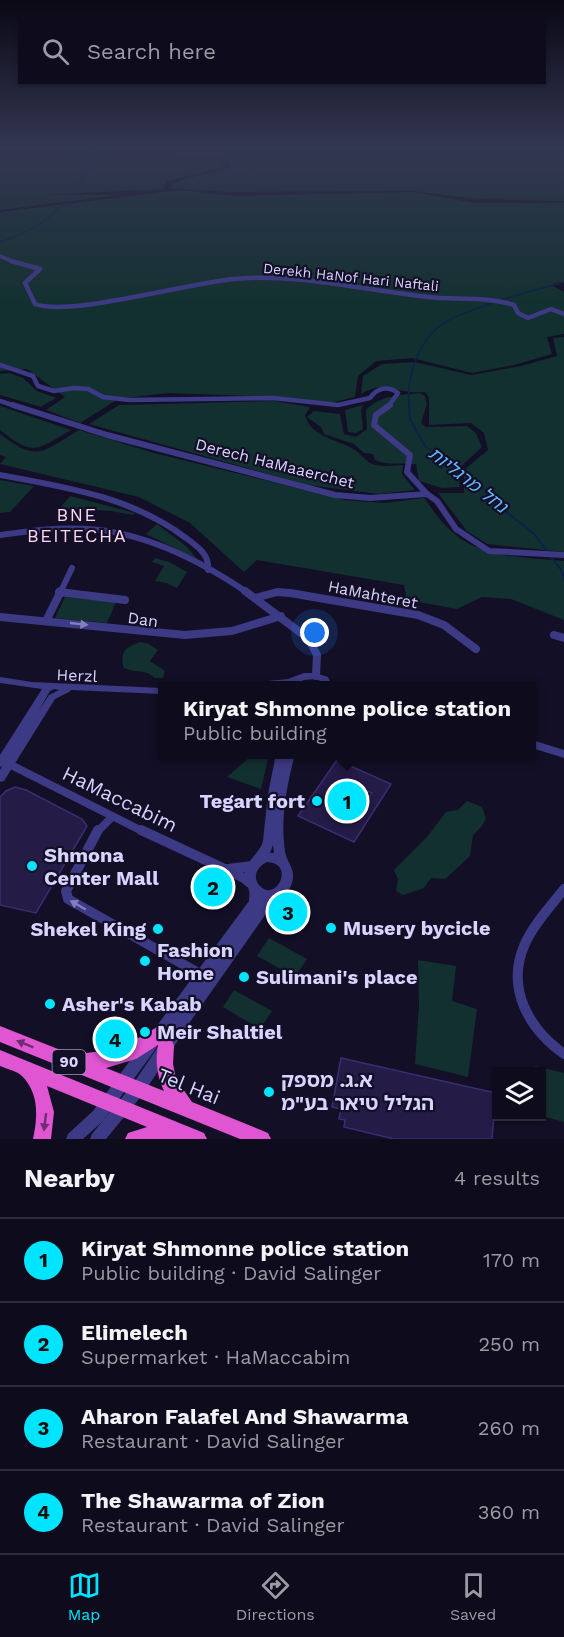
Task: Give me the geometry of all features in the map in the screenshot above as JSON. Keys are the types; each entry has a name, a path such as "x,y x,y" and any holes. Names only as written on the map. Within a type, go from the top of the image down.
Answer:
{"highway":[{"name":"Tel Hai","path":"0,1034 262,1139"},
{"path":"70,1062 116,1060 162,1040 166,1080 172,1092 188,1109"},
{"name":"90","path":"0,1058 194,1137"},
{"path":"26,1069 35,1079 46,1108 42,1139"},
{"path":"134,1139 167,1134 194,1137"}],"street":[{"name":"Derekh HaNof Hari Naftali","path":"0,256 18,264 40,269 25,283 35,304 45,308 201,284 261,279 316,283 448,299 504,302 514,305 518,313 528,318 551,309 564,314"},
{"path":"0,365 33,376 38,386 54,391 74,387 88,389 103,397 129,400 273,398 338,405 370,398 375,391 384,388 393,389 398,393 395,399 389,408 376,415 374,426 410,455 407,472 436,501 456,529 489,551 564,555"},
{"name":"Derech HaMaaerchet","path":"0,401 107,435 335,495 369,498 427,494"},
{"path":"0,475 70,489 146,512 174,527 201,550 208,558 208,570"},
{"path":"0,535 64,528 115,532 150,542 208,570 255,598 309,640 318,657 323,680 307,676 294,681"},
{"path":"46,621 72,568"},
{"path":"59,592 125,600"},
{"name":"HaMahteret","path":"255,598 269,593 284,593 399,610 436,622 476,649"},
{"name":"Dan","path":"0,617 164,636 187,636 240,630 280,616"},
{"path":"554,635 564,638"},
{"name":"Herzl","path":"0,681 50,687 158,690"},
{"path":"0,778 4,762 50,687"},
{"name":"Herzl","path":"50,687 106,692 121,690"},
{"path":"4,762 52,698 66,690"},
{"path":"536,746 564,754"},
{"path":"162,1040 202,975 255,902 249,877 267,848 273,794 280,759"},
{"path":"97,1139 116,1106 162,1040 274,893 285,886 289,880 289,872 282,862 278,841 280,810 289,759"},
{"name":"HaMaccabim","path":"4,762 112,818 224,868 244,878 252,886"},
{"path":"112,818 99,829 66,891 68,899 202,975"},
{"path":"255,864 271,859 282,862"},
{"name":"HaMaccabim","path":"224,868 255,864"},
{"path":"252,886 262,892 274,893"},
{"path":"564,889 524,947 518,964 516,984 520,1000 529,1019 541,1036 564,1054"},
{"path":"72,1139 116,1106"}],"green space":[{"path":"0,202 62,202 0,210"},
{"path":"80,202 564,203 564,282 554,283 553,286 564,292 564,334 547,337 552,354 514,365 472,373 412,358 376,361 358,376 355,397 330,403 276,397 168,393 118,399 80,423 46,410 65,397 27,369 0,371 0,212"},
{"path":"564,337 564,552 487,544 467,531 438,493 464,493 464,470 488,450 484,433 471,423 429,425 429,398 425,392 383,387 373,388 361,394 363,376 382,364 415,362 471,375 521,366 557,356 553,338"},
{"path":"10,373 23,378 37,391 56,398 41,407 0,395 0,374"},
{"path":"420,393 425,396 427,404 421,423 426,427 467,426 476,433 482,447 458,469 460,487 442,488 419,481 416,464 375,460 373,454 364,453 354,444 324,434 321,427 307,417 314,411 340,414 344,434 356,437 367,429 366,410 372,405 391,397"},
{"path":"274,401 310,407 305,415 312,428 352,448 374,465 403,465 402,474 415,490 379,494 308,485 89,424 119,405"},
{"path":"363,405 361,411 363,429 356,433 348,432 345,410"},
{"path":"0,406 71,430 42,446 28,447 11,439 0,430"},
{"path":"79,430 154,453 345,500 385,503 424,498 444,524 472,545 487,551 517,557 564,561 564,620 511,599 482,597 457,609 407,600 404,585 257,560 244,572 190,523 139,497 0,464 6,457 0,455 0,434 23,449 40,451 48,449"},
{"path":"0,480 34,486 10,512 0,513"},
{"path":"70,496 135,513 133,515 111,511 60,508"},
{"path":"157,524 187,547 197,559 146,534"},
{"path":"155,558 169,562 187,572 177,588 155,581 164,566 152,562"},
{"path":"65,597 116,602 107,623 55,618"},
{"path":"140,642 149,644 158,650 150,661 165,671 163,678 155,678 148,673 124,668 123,654 131,646"},
{"path":"247,759 268,759 261,789 227,777"},
{"path":"467,801 482,807 486,818 473,835 470,856 445,879 431,878 424,888 403,895 396,891 398,879 394,870 427,837 446,812 458,810"},
{"path":"269,938 307,959 295,977 257,956"},
{"path":"418,960 456,966 452,1001 477,1009 468,1077 415,1064 419,1005"},
{"path":"234,990 272,1011 260,1029 223,1007"},
{"path":"546,1069 564,1073 564,1122 546,1117"}],"building":[{"name":"Tegart fort","path":"337,760 391,784 354,842 298,816","holes":["360,788 372,793 358,815 346,810"]},
{"name":"Shmona Center Mall","path":"15,787 26,790 82,819 87,826 36,913 0,905 0,797"},
{"path":"341,1058 492,1092 492,1139 394,1139 344,1127 345,1120 339,1119 341,1109 332,1107"}],"waterway":[{"path":"0,242 45,221 66,202"},
{"name":"נחל מרגליות","path":"500,300 564,282"},
{"name":"נחל מרגליות","path":"409,405 412,370 416,358 429,337 447,321 495,302"},
{"name":"נחל מרגליות","path":"409,405 410,419 425,446 481,487 505,511 534,534 548,552"},
{"name":"נחל מרגליות","path":"551,557 562,571 564,580"}],"place":[{"name":"Tegart fort","path":"317,801"},
{"name":"Kiryat Shmonne police station","path":"347,801"},
{"name":"Shmona Center Mall","path":"32,866"},
{"name":"Elimelech","path":"213,887"},
{"name":"Aharon Falafel And Shawarma","path":"288,912"},
{"name":"Musery bycicle","path":"331,928"},
{"name":"Shekel King","path":"158,929"},
{"name":"Fashion Home","path":"145,961"},
{"name":"Sulimani's place","path":"244,977"},
{"name":"Asher's Kabab","path":"50,1004"},
{"name":"Meir Shaltiel","path":"145,1032"},
{"name":"The Shawarma of Zion","path":"115,1039"},
{"name":"א.ג. מספק הגליל טיאר בע\"מ","path":"269,1092"}],"district":[{"name":"BNE BEITECHA","path":"77,525"}]}
